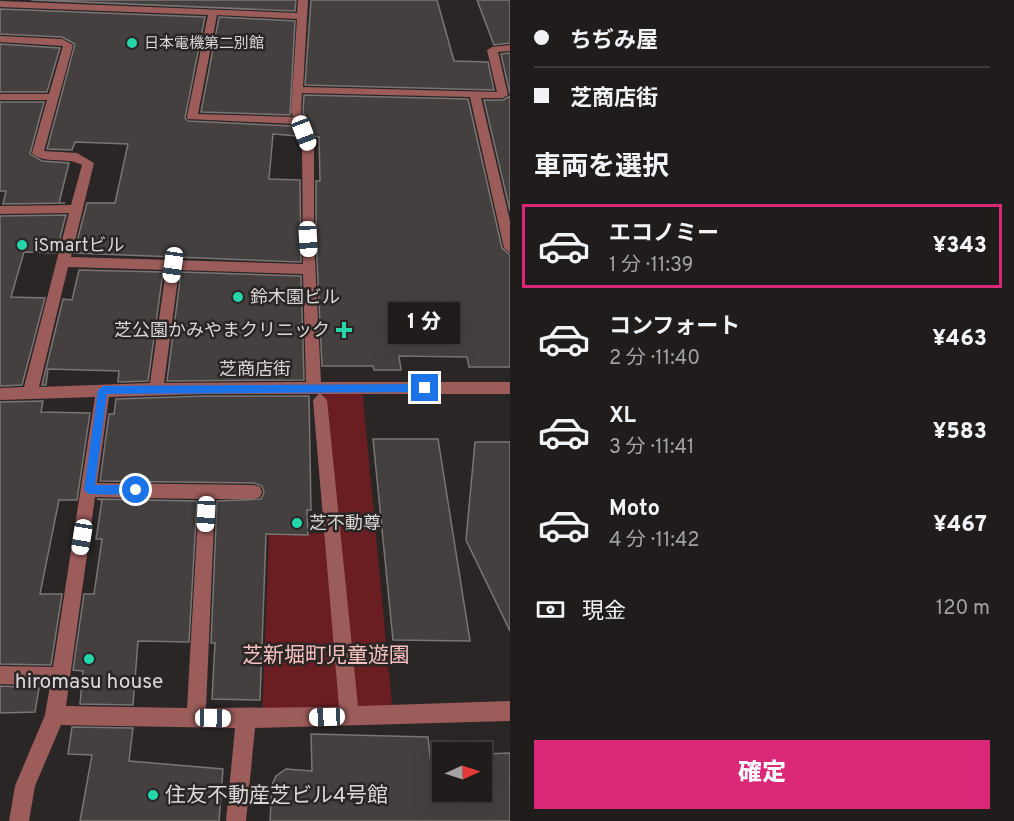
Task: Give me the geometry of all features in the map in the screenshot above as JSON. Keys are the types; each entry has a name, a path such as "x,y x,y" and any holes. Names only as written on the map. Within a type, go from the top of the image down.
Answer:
{"street":[{"path":"303,0 296,112 308,144 310,269 317,394 349,716"},
{"path":"0,4 302,16"},
{"path":"213,12 192,117 299,121"},
{"path":"0,39 62,42 68,45 38,153 77,157 88,163 30,392"},
{"path":"297,90 502,95 492,50 510,48"},
{"path":"475,94 510,248"},
{"path":"0,97 54,98"},
{"path":"0,210 78,209"},
{"path":"64,262 310,269"},
{"path":"156,390 173,265"},
{"name":"芝商店街","path":"0,394 103,390 317,394 510,388"},
{"path":"19,821 25,786 55,715 103,390"},
{"path":"89,490 254,492"},
{"path":"196,718 207,491"},
{"path":"0,675 61,678"},
{"path":"55,715 246,719 510,711"},
{"path":"236,821 246,719"}],"green space":[{"name":"芝新堀町児童遊園","path":"323,388 362,388 393,715 262,719 269,534 328,533"}],"building":[{"path":"31,0 296,0 295,11"},
{"path":"311,0 437,0 454,61 488,62 494,90 305,85"},
{"path":"477,0 510,0 510,43 494,45"},
{"path":"0,9 205,17 185,118 188,121 293,126 297,136 273,134 269,179 300,180 301,262 74,253 87,203 115,203 128,144 75,142 72,150 47,149 75,44 62,37 0,34"},
{"path":"219,17 295,21 290,115 201,112"},
{"path":"0,44 60,48 47,92 0,92"},
{"path":"510,53 510,94 501,54"},
{"path":"304,95 468,99 502,248 510,255 510,367 469,367 467,357 399,356 401,370 374,370 373,366 322,366 316,239 316,181 320,181 319,137 313,136 303,112"},
{"path":"510,96 510,211 484,100 503,100"},
{"path":"0,102 44,102 30,154 42,161 69,163 59,203 65,203 3,204 6,191 0,191"},
{"path":"66,215 56,253 24,252 11,297 45,298 22,385 0,386 0,216"},
{"path":"79,270 163,272 148,381 118,382 119,371 48,369 46,385 42,385 63,299 72,300"},
{"path":"181,272 301,276 304,380 167,381"},
{"path":"309,396 311,510 307,510 308,535 266,534 260,700 212,699 215,643 211,643 217,501 261,499 264,493 262,486 254,483 100,481 109,414 114,414 116,399"},
{"path":"43,401 41,412 90,413 77,500 59,500 40,594 62,594 51,665 0,664 0,402"},
{"path":"373,439 438,439 470,641 393,640"},
{"path":"475,442 510,442 510,631 466,540"},
{"path":"97,499 197,501 189,642 138,641 133,705 80,704 83,671 73,670 84,594 94,594 102,539 96,539 102,500"},
{"path":"0,686 39,688 35,712 0,713"},
{"name":"住友不動産芝ビル4号館","path":"72,727 133,728 129,761 223,769 219,821 80,821 92,755 68,754"},
{"path":"311,734 428,737 432,802 492,802 492,754 510,753 510,821 270,821 272,785 276,776 286,769 312,771"}],"place":[{"name":"日本電機第二別館","path":"132,43"},
{"name":"iSmartビル","path":"22,245"},
{"name":"鈴木園ビル","path":"238,297"},
{"name":"芝公園かみやまクリニック","path":"344,330"},
{"name":"芝不動尊","path":"297,523"},
{"name":"hiromasu house","path":"89,659"},
{"name":"住友不動産芝ビル4号館","path":"153,795"}],"route":[{"path":"136,490 89,490 103,390 425,388"}]}
